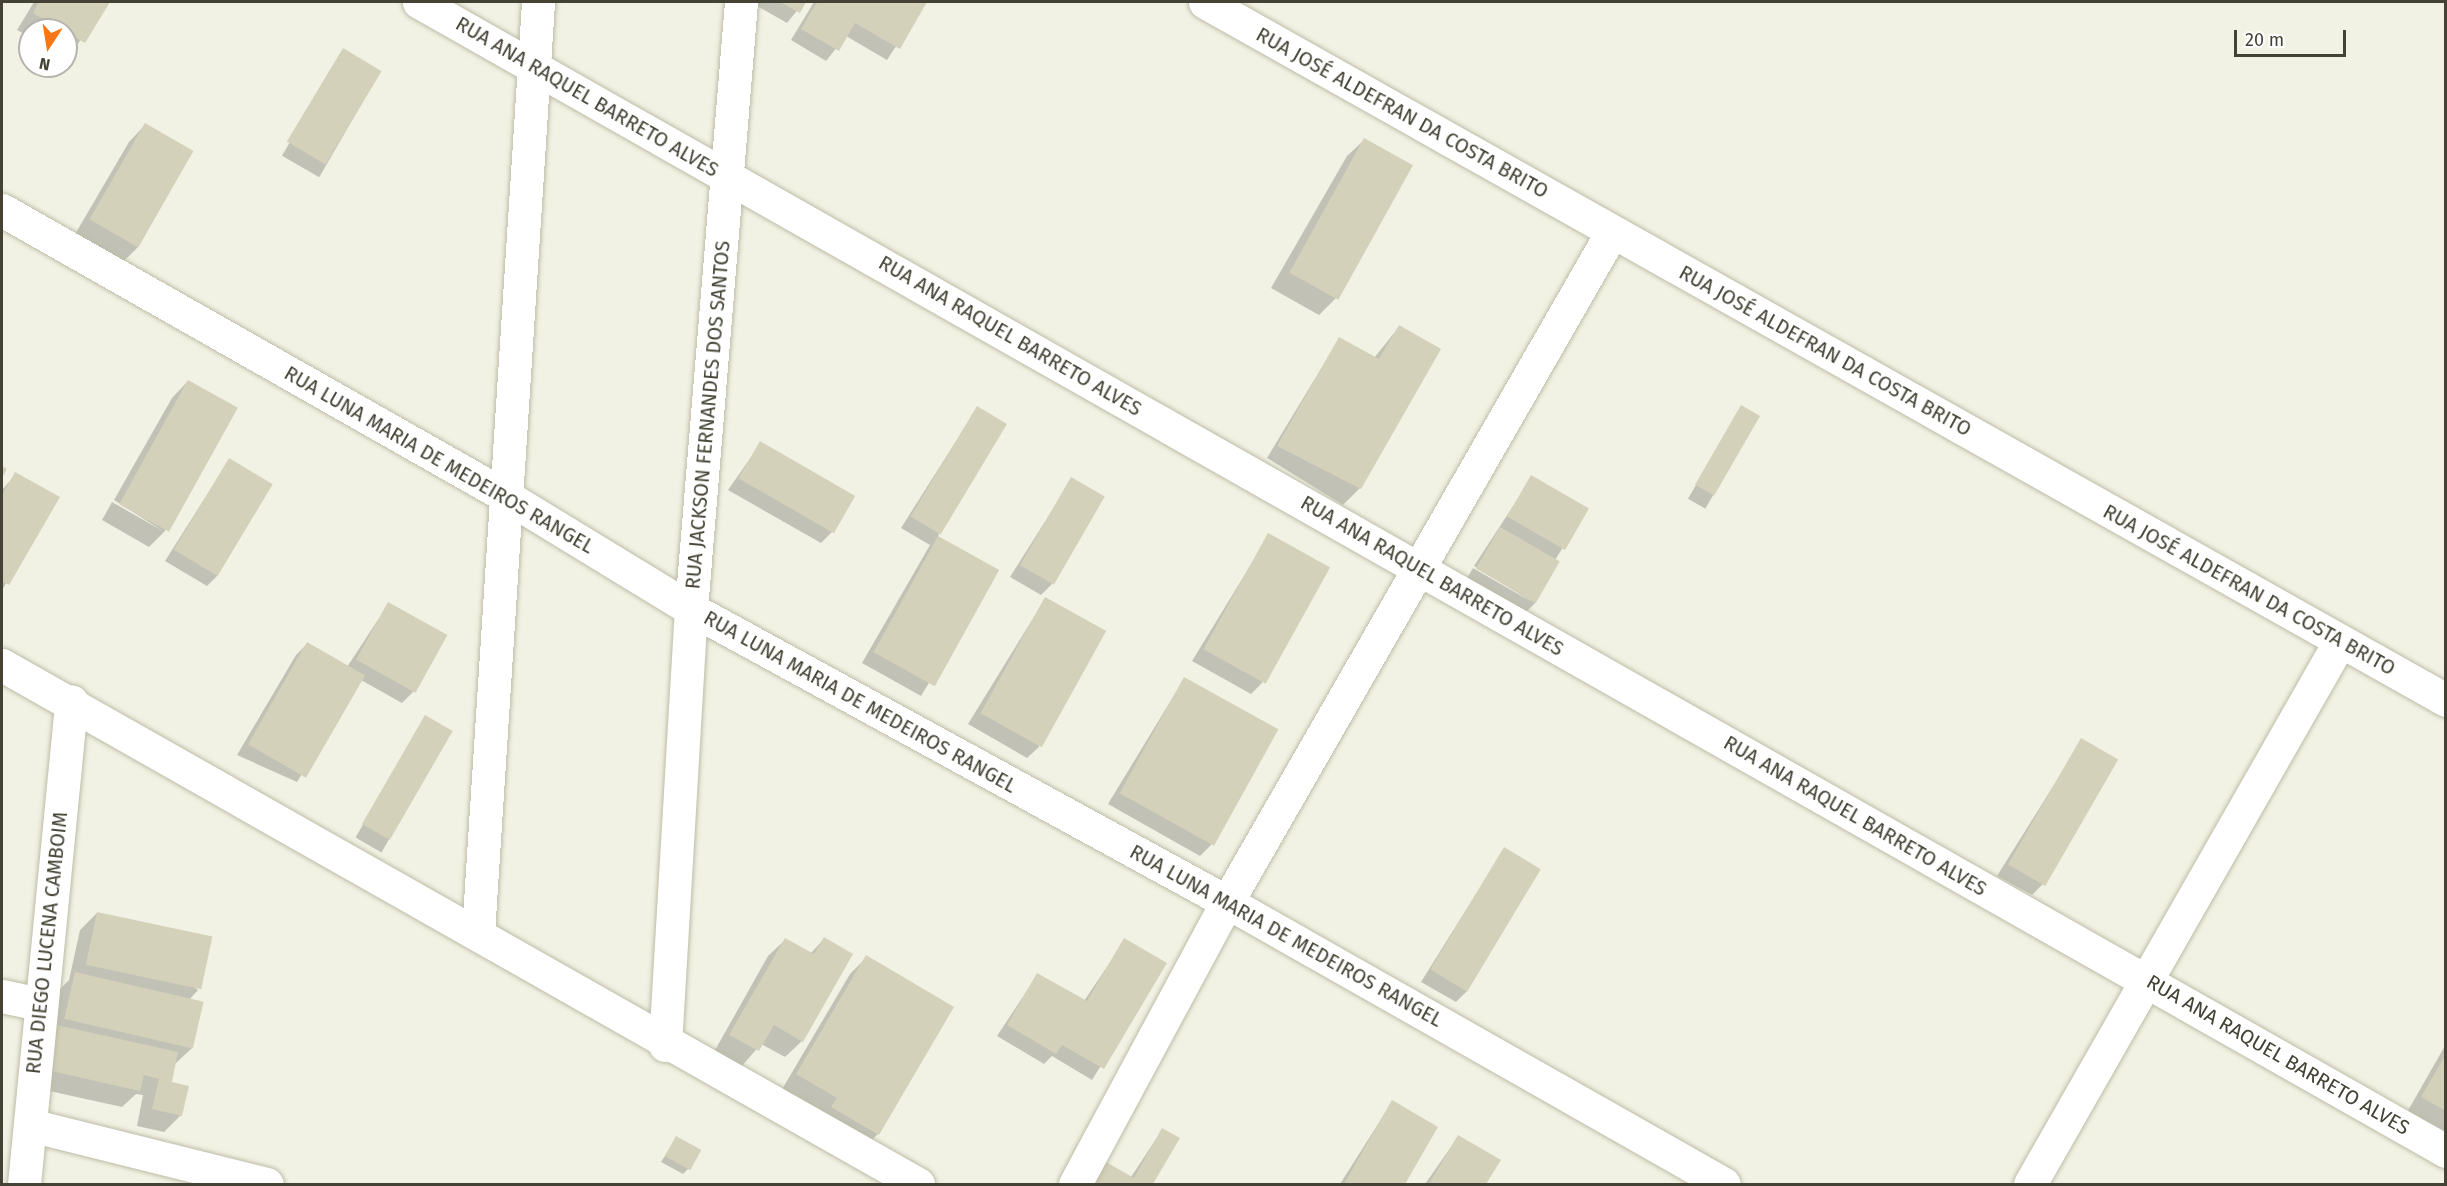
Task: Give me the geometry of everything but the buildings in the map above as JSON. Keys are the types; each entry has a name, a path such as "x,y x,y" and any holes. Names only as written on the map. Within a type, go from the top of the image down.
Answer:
{"street":[{"name":"RUA ANA RAQUEL BARRETO ALVES","path":"420,2 2445,1150"},
{"path":"478,933 504,495 538,2"},
{"name":"RUA JACKSON FERNANDES DOS SANTOS","path":"665,1045 691,609 729,177 741,2"},
{"name":"RUA JOSÉ ALDEFRAN DA COSTA BRITO","path":"1205,2 2445,700"},
{"name":"RUA LUNA MARIA DE MEDEIROS RANGEL","path":"2,210 504,495 691,609 1227,902 1724,1185"},
{"path":"1075,1185 1227,902 1417,567 1612,232"},
{"path":"2031,1185 2340,641"},
{"path":"2,665 71,701 478,933 665,1045 918,1185"},
{"name":"RUA DIEGO LUCENA CAMBOIM","path":"24,1185 71,701"},
{"path":"2,996 40,1004"},
{"path":"30,1125 267,1185"}]}
